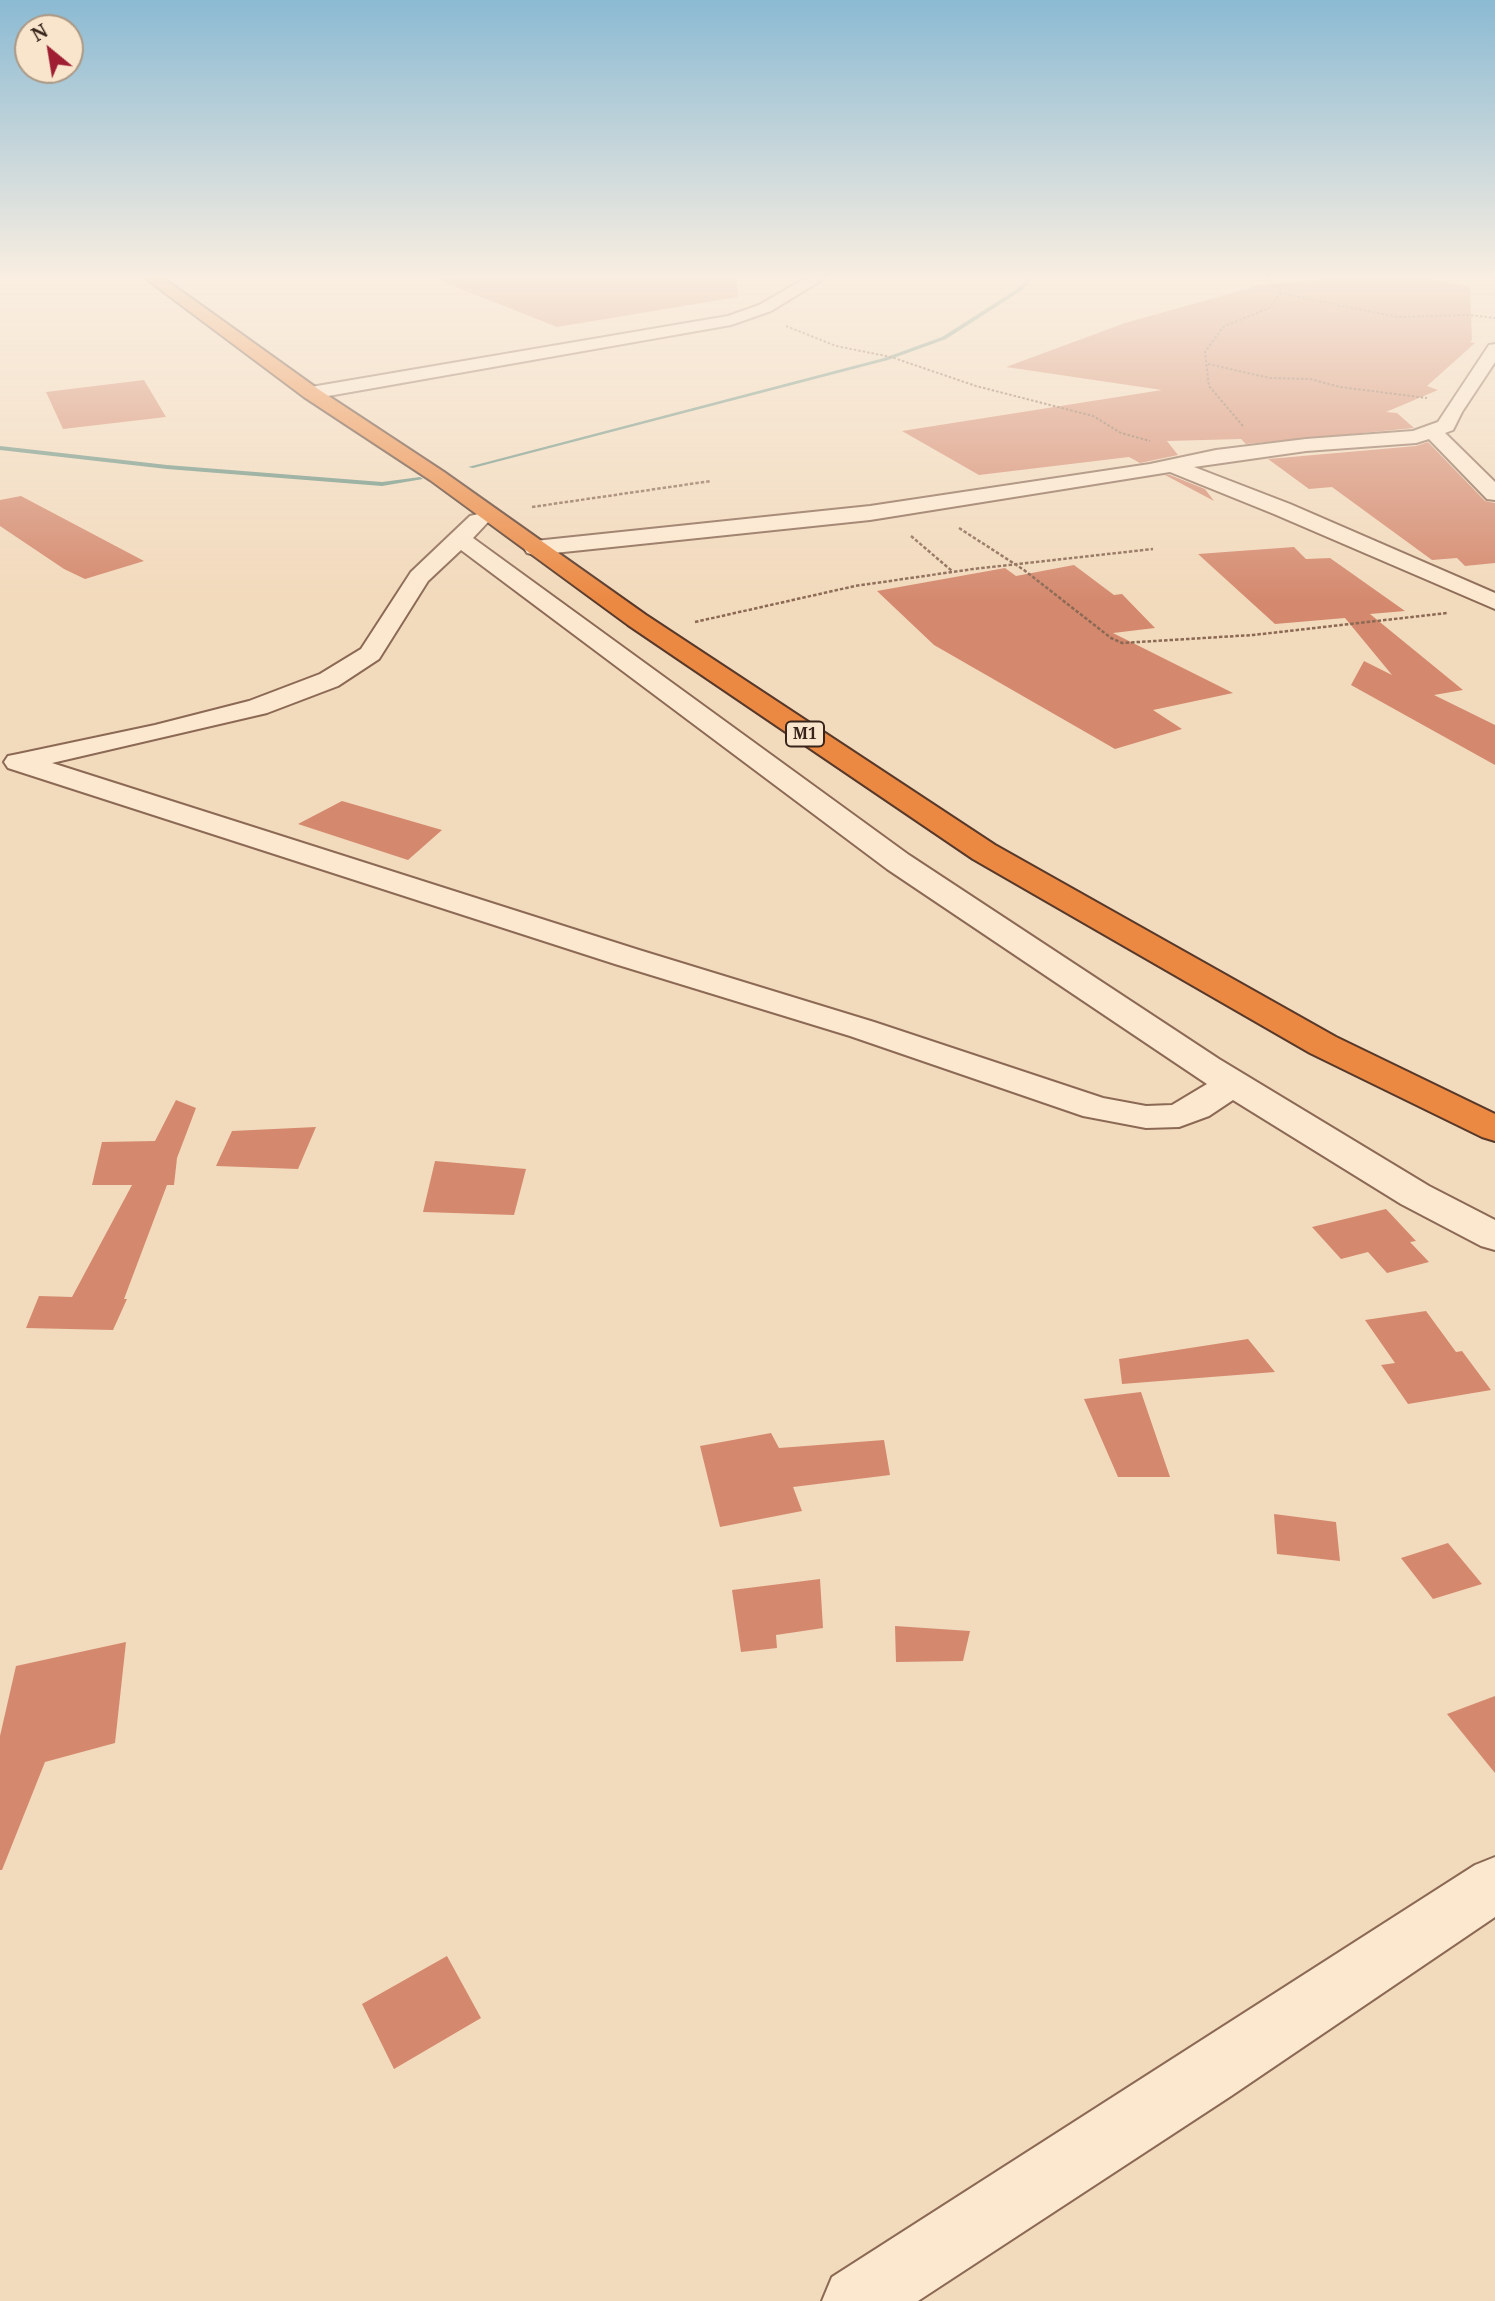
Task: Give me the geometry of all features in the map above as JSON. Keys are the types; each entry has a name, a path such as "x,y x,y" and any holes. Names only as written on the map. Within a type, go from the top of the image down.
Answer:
{"highway":[{"name":"M1","path":"300,385 437,475 672,644 984,852 1323,1045 1495,1129"}],"street":[{"path":"311,393 356,385"},
{"path":"535,548 885,511 1279,448 1416,437 1446,426 1470,385"},
{"path":"1433,432 1495,494"},
{"path":"1182,464 1495,602"},
{"path":"9,759 155,733 258,707 329,680 370,654 419,577 487,513"},
{"path":"459,538 898,862 1233,1083 1415,1195 1495,1237"},
{"path":"9,759 627,957 862,1029 1096,1108 1146,1117 1179,1116 1233,1083"},
{"path":"856,2301 1197,2082 1495,1884"}],"path":[{"path":"974,385 1093,416 1121,433 1147,440 1182,464"},
{"path":"1209,385 1246,430 1279,448"},
{"path":"1334,385 1437,399"},
{"path":"487,513 711,481"},
{"path":"929,504 1008,562 1024,569 1111,638 1122,643 1253,635 1404,620 1454,612"},
{"path":"885,511 952,572"},
{"path":"690,623 855,586 1153,549"}],"building":[{"path":"100,385 147,385 166,417 63,429 46,392"},
{"path":"1131,385 1428,385 1438,390 1386,412 1397,413 1414,428 1246,444 1241,439 1167,441 1178,455 1140,463 1129,457 979,475 902,431 1162,390"},
{"path":"1428,442 1485,501 1495,503 1495,563 1465,566 1457,558 1432,560 1332,487 1309,489 1268,459 1416,446"},
{"path":"1165,475 1205,489 1214,501"},
{"path":"21,496 144,561 85,579 64,569 0,526 0,500"},
{"path":"1294,547 1306,559 1330,558 1405,611 1370,614 1463,690 1434,695 1495,725 1495,765 1351,685 1364,661 1392,675 1345,618 1275,624 1198,554"},
{"path":"1074,565 1114,595 1122,594 1155,628 1113,633 1233,693 1153,710 1182,729 1115,749 934,645 877,591 1005,568 1016,576"},
{"path":"342,801 442,830 408,860 298,824"},
{"path":"176,1100 196,1108 177,1158 174,1185 167,1185 124,1299 127,1299 113,1330 26,1328 39,1296 72,1297 132,1185 92,1185 102,1142 155,1141"},
{"path":"316,1127 298,1169 216,1166 232,1131"},
{"path":"435,1161 526,1169 514,1215 423,1212"},
{"path":"1386,1209 1416,1241 1410,1242 1429,1262 1387,1273 1368,1252 1341,1259 1312,1227"},
{"path":"1426,1311 1456,1352 1462,1351 1491,1390 1408,1404 1381,1365 1395,1363 1365,1320"},
{"path":"1248,1339 1275,1372 1122,1384 1119,1359"},
{"path":"1141,1392 1170,1477 1118,1477 1084,1399"},
{"path":"771,1433 779,1448 884,1440 890,1475 793,1487 802,1511 720,1527 700,1446"},
{"path":"1274,1514 1336,1522 1340,1561 1277,1554"},
{"path":"1448,1543 1482,1584 1433,1599 1401,1558"},
{"path":"820,1579 823,1628 776,1635 777,1648 741,1652 732,1590"},
{"path":"895,1626 970,1631 963,1661 896,1662"},
{"path":"126,1642 115,1743 45,1762 0,1870 0,1736 16,1666"},
{"path":"1495,1696 1495,1773 1447,1714"},
{"path":"447,1956 481,2018 394,2069 362,2004"}],"waterway":[{"path":"471,467 785,385"},
{"path":"0,448 167,467 382,484 420,479"}]}
